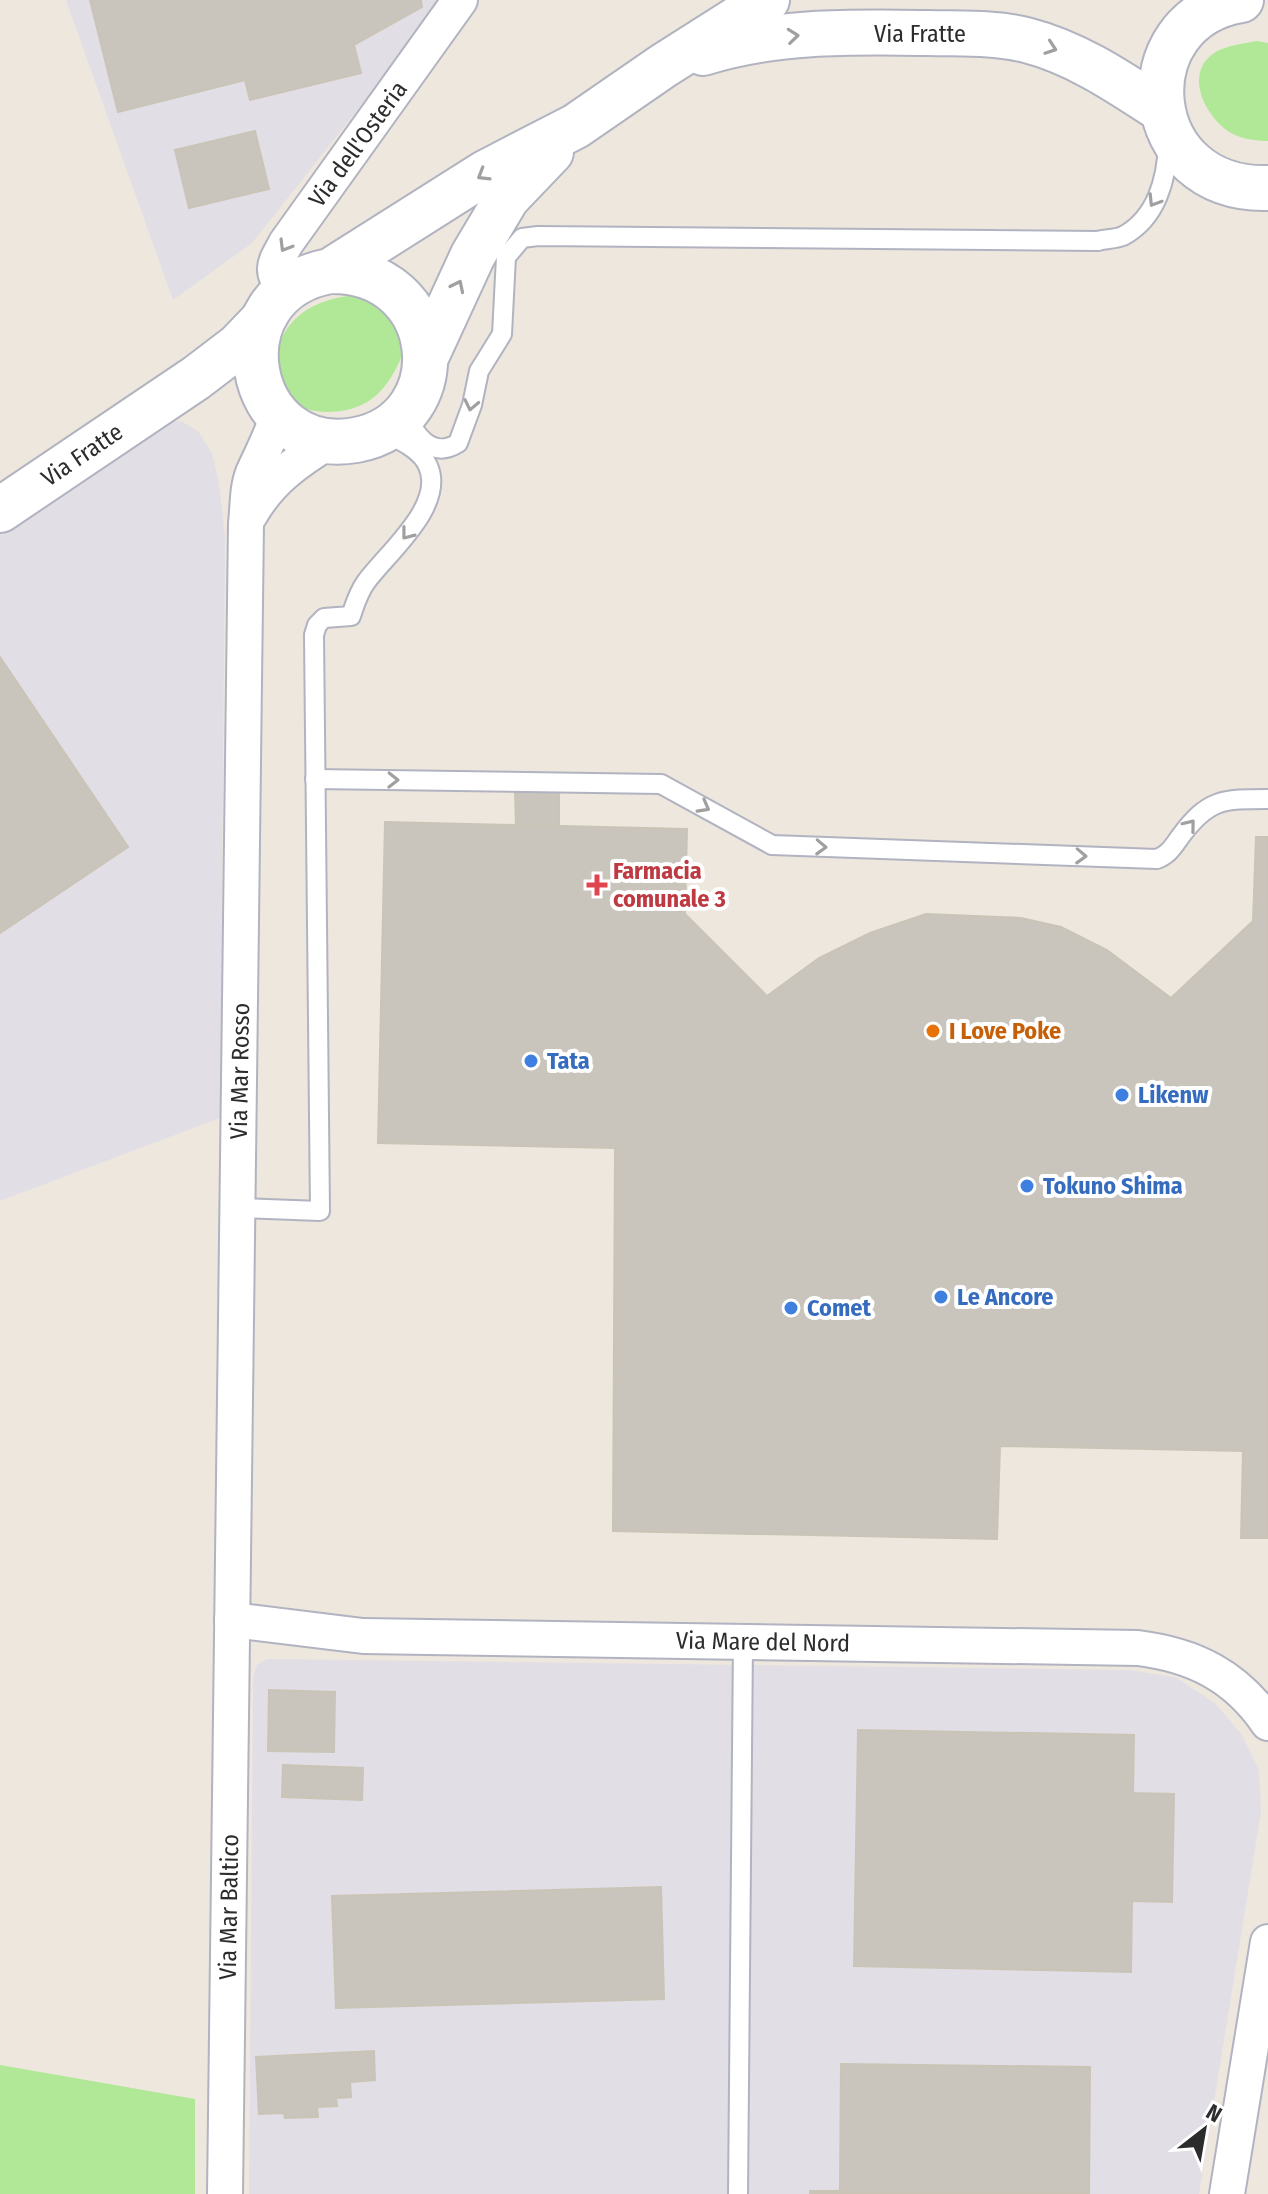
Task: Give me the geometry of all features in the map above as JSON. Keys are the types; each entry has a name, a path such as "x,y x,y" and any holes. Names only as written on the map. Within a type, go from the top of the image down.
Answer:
{"main road":[{"name":"Via Fratte","path":"0,510 164,401 238,346 273,306 306,278 330,271 485,173 576,126 767,0"},
{"path":"1165,120 1162,76 1180,36 1206,13 1241,0"},
{"name":"Via Fratte","path":"663,66 733,44 804,35 993,34 1026,40 1084,61 1165,120 1185,157 1209,176 1238,187 1268,188"},
{"name":"Via Fratte","path":"393,422 420,387 426,357 473,255 507,198 576,126"},
{"name":"Via Fratte","path":"330,271 372,277 397,292 415,315 426,357"},
{"path":"273,306 256,341 256,372 263,392 276,412"},
{"name":"Via Fratte","path":"164,401 216,395 276,412 302,432 330,441"},
{"path":"330,441 357,440 393,422"}],"street":[{"name":"Via dell'Osteria","path":"273,306 274,271 286,243 460,0"},
{"name":"Via Mar Rosso","path":"232,1620 246,523 253,473 265,453 276,412"},
{"path":"246,523 258,502 285,471 330,441"},
{"name":"Via Mare del Nord","path":"232,1620 363,1636 1138,1648 1194,1660 1219,1673 1256,1705 1268,1723"},
{"name":"Via Mar Baltico","path":"225,2194 232,1620"},
{"path":"1227,2194 1268,1942"}],"lane":[{"path":"238,1208 320,1211 314,635 317,625 324,618 351,616 358,594 404,539 458,443 472,405 479,371 502,334 506,257 522,238 1098,241 1122,236 1153,206 1165,178 1165,120"},
{"path":"393,422 431,446 446,449 458,443"},
{"path":"393,422 429,467 431,484 423,509"},
{"path":"315,779 661,784 772,845 1157,859 1166,856 1199,814 1210,806 1229,799 1268,799"},
{"path":"738,2194 743,1642"}],"shaded area":[{"path":"66,0 438,0 416,36 252,243 173,300"},
{"path":"181,421 198,431 212,453 225,537 220,1118 0,1201 0,533 167,422"},
{"path":"267,1659 1128,1670 1175,1677 1216,1704 1242,1735 1259,1770 1261,1812 1199,2194 249,2194 253,1678 257,1665"}],"green space":[{"path":"1257,41 1268,43 1268,141 1239,137 1222,126 1206,107 1199,84 1200,72 1214,53 1229,46"},
{"path":"358,295 385,305 405,347 390,378 374,397 347,410 313,411 293,403 282,393 276,376 276,362 284,333 292,322 315,305"},
{"path":"0,2065 195,2099 195,2194 0,2194"}],"building":[{"path":"90,0 421,0 422,7 354,45 361,73 250,100 245,80 118,112"},
{"path":"255,131 269,189 189,208 175,150"},
{"path":"0,657 128,847 0,933"},
{"path":"559,792 559,826 516,826 515,793"},
{"name":"Le Ancore","path":"385,822 687,829 685,914 767,996 819,958 870,933 926,914 1021,918 1061,927 1107,950 1171,998 1253,921 1256,837 1268,837 1268,1538 1241,1538 1243,1451 1000,1446 997,1539 613,1531 615,1148 378,1143"},
{"path":"269,1690 335,1692 334,1752 268,1751"},
{"path":"858,1730 1134,1735 1133,1793 1174,1794 1172,1902 1132,1901 1131,1972 854,1966"},
{"path":"283,1765 363,1768 362,1800 282,1797"},
{"path":"661,1887 664,1999 336,2008 332,1896"},
{"path":"374,2051 375,2080 350,2082 351,2097 336,2098 337,2106 317,2107 318,2117 285,2118 284,2113 259,2114 256,2057"},
{"path":"841,2064 1090,2067 1089,2194 810,2194 810,2191 840,2191"}],"place":[{"name":"Farmacia comunale 3","path":"597,885"},
{"name":"I Love Poke","path":"933,1031"},
{"name":"Tata","path":"531,1061"},
{"name":"Likenw","path":"1122,1095"},
{"name":"Tokuno Shima","path":"1027,1186"},
{"name":"Le Ancore","path":"941,1297"},
{"name":"Comet","path":"791,1308"}]}
